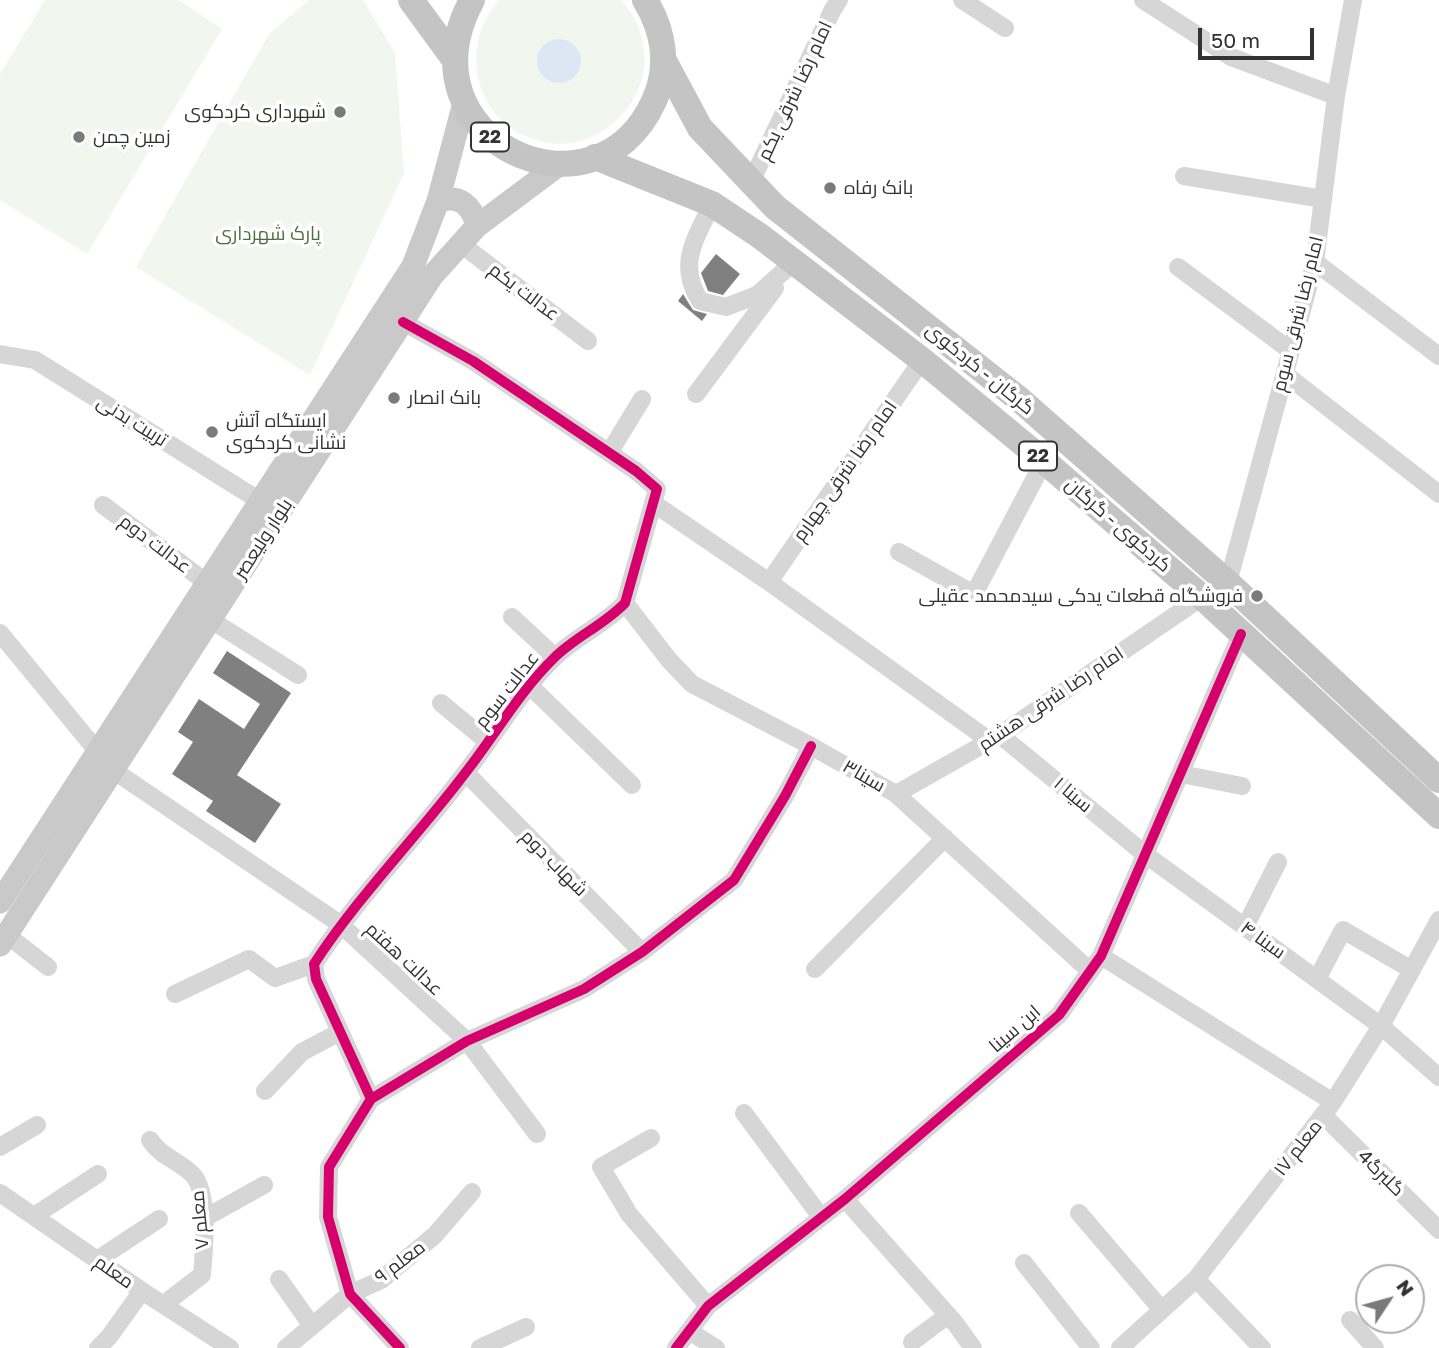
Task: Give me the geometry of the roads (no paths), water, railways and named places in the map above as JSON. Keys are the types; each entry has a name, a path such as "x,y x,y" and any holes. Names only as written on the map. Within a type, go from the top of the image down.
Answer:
{"highway":[{"name":"22","path":"411,0 454,59"},
{"name":"22","path":"472,0 456,38 454,59 464,103 475,121 504,148 531,159 560,164 595,157 612,149 640,125 658,94 663,59 659,28 651,4"},
{"name":"گرگان - کردکوی","path":"663,59 700,128 775,207 1019,399 1228,583 1439,780"},
{"name":"کردکوی - گرگان","path":"595,157 712,204 760,236 922,360 1202,597 1439,816"}],"main road":[{"name":"بلوار ولیعصر","path":"0,902 413,266 438,201 464,103"},
{"name":"بلوار ولیعصر","path":"3,940 432,276 477,226 560,164"},
{"path":"438,201 456,198 464,202 471,209 477,226"}],"street":[{"name":"امام رضا شرقی یکم","path":"751,182 839,0"},
{"path":"962,0 1005,28"},
{"path":"1143,0 1231,57 1336,96"},
{"name":"امام رضا شرقی سوم","path":"1228,583 1315,261 1336,96 1353,0"},
{"path":"1184,176 1323,200"},
{"path":"712,204 689,253 688,276 700,301 726,307 757,295 793,263"},
{"name":"عدالت یکم","path":"461,244 588,341"},
{"path":"1315,261 1439,356"},
{"path":"696,394 793,263"},
{"path":"1178,267 1291,351"},
{"path":"403,322 473,361 636,471 657,489 625,603"},
{"name":"تربیت بدنی","path":"0,354 35,360 260,501"},
{"name":"امام رضا شرقی چهارم","path":"769,582 922,360"},
{"path":"1284,374 1439,494"},
{"path":"609,453 642,400"},
{"path":"899,552 974,594 1044,461"},
{"name":"سینا ۱","path":"653,503 995,738 1146,855"},
{"name":"عدالت دوم","path":"103,505 207,583"},
{"name":"امام رضا شرقی هشتم","path":"896,794 995,738 1202,597"},
{"name":"عدالت سوم","path":"314,964 340,923 466,774 530,686 555,657 625,603"},
{"name":"سینا۳","path":"625,603 669,660 692,684 896,794 1090,971"},
{"path":"512,617 555,657"},
{"path":"211,620 298,675"},
{"path":"0,633 98,752"},
{"name":"ابن سینا","path":"676,1348 708,1306 845,1199 1059,1014 1101,956 1241,634"},
{"path":"530,686 632,785"},
{"path":"441,703 488,743"},
{"path":"400,1348 350,1294 328,1217 329,1167 371,1098 467,1041 584,989 642,952 734,880 785,796 811,746"},
{"name":"عدالت هفتم","path":"113,770 340,923 467,1041 537,1134"},
{"name":"شهاب دوم","path":"466,774 642,952"},
{"path":"1181,774 1242,786"},
{"path":"815,969 945,838"},
{"name":"سینا ۴","path":"1146,855 1381,1026 1439,1077"},
{"path":"1245,927 1278,862"},
{"name":"معلم ۱۷","path":"1120,1348 1196,1279 1328,1109 1381,1026 1439,920"},
{"path":"1317,979 1343,930 1412,970"},
{"path":"3,940 48,967"},
{"name":"گلبرگ4","path":"1101,956 1328,1109 1439,1230"},
{"path":"175,993 248,959 275,978 314,964 316,979 371,1098"},
{"path":"265,1091 302,1052 340,1032"},
{"path":"744,1113 821,1217"},
{"path":"0,1147 37,1125"},
{"path":"651,1139 601,1167 629,1214 708,1306"},
{"name":"معلم ۷","path":"150,1140 157,1152 193,1175 202,1192 205,1246 202,1275 164,1304"},
{"path":"34,1216 98,1174"},
{"path":"203,1219 264,1185"},
{"name":"معلم ۹","path":"286,1348 350,1294 381,1280 435,1235 472,1192"},
{"name":"معلم","path":"1,1195 230,1348"},
{"path":"845,1199 948,1315 973,1348"},
{"path":"1079,1213 1162,1310"},
{"path":"97,1260 159,1219"},
{"path":"1024,1263 1091,1348"},
{"path":"279,1279 312,1326"},
{"path":"1196,1279 1262,1348"},
{"path":"98,1348 109,1338 142,1291"},
{"path":"912,1342 948,1315"},
{"path":"1349,1321 1375,1348"},
{"path":"480,1348 526,1327"},
{"path":"689,1331 716,1348"}],"place":[{"name":"شهرداری کردکوی","path":"340,112"},
{"name":"زمین چمن","path":"79,137"},
{"name":"بانک رفاه","path":"830,188"},
{"name":"بانک انصار","path":"394,398"},
{"name":"ایستگاه آتش نشانی کردکوی","path":"212,432"},
{"name":"فروشگاه قطعات یدکی سیدمحمد عقیلی","path":"1257,596"}],"park label":[{"name":"پارک شهرداری","path":"268,234"}]}
